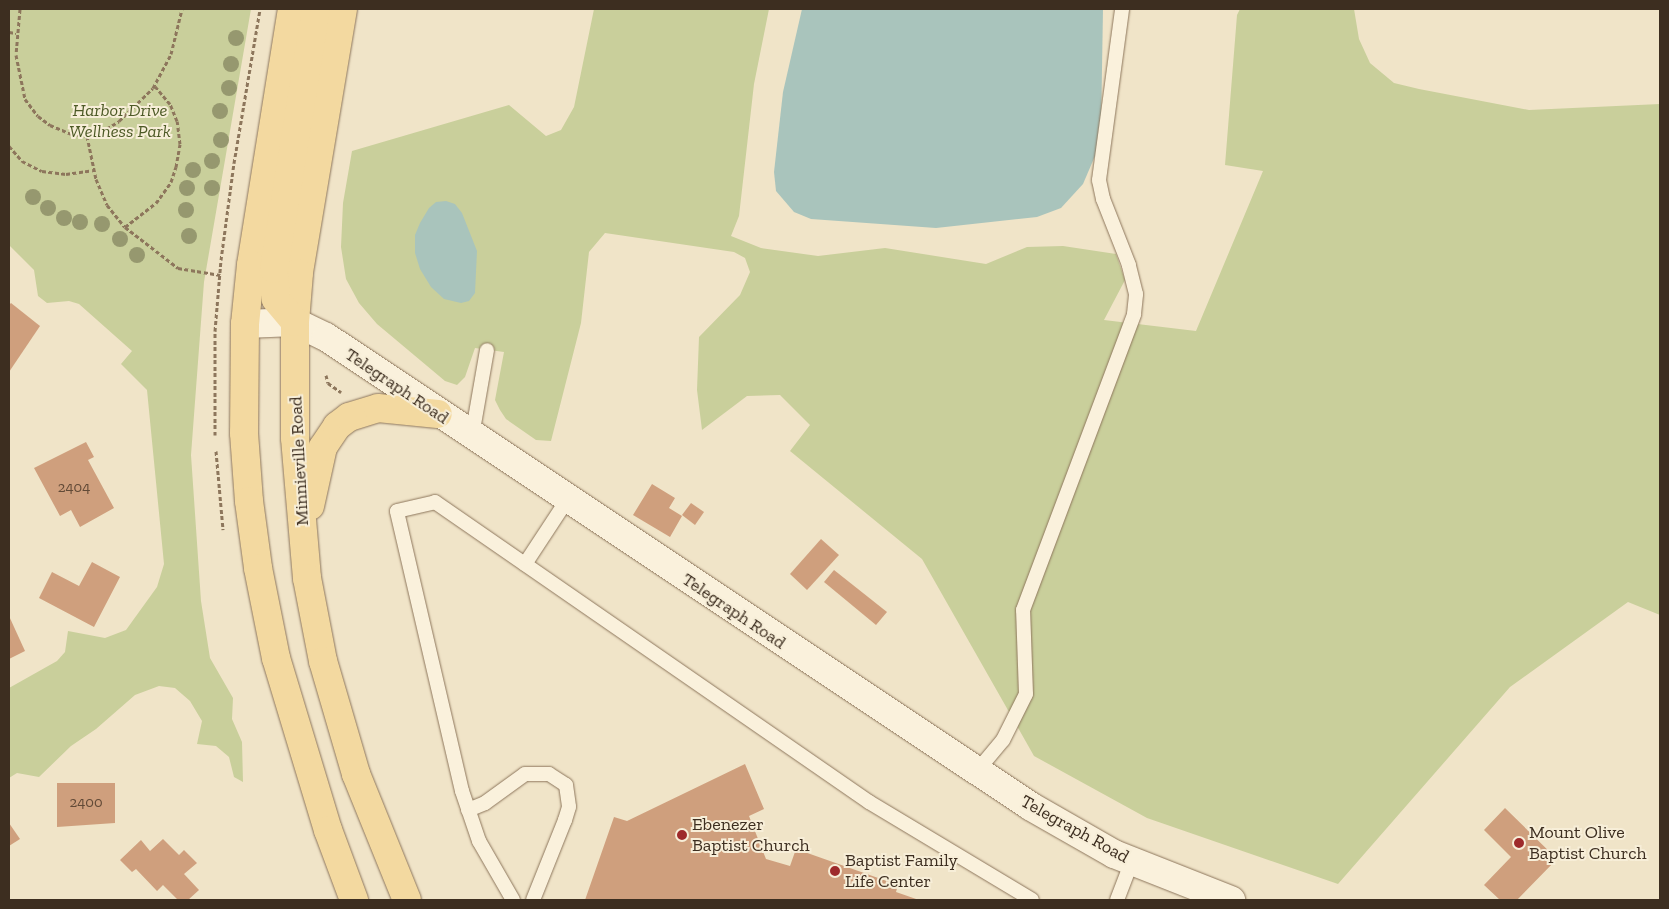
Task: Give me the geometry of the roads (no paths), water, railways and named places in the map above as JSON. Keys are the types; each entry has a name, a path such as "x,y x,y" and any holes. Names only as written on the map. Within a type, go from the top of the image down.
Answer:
{"main road":[{"path":"292,9 245,324 244,433 258,568 276,658 328,830 354,900"},
{"path":"295,322 276,299 274,269 316,9"},
{"name":"Minnieville Road","path":"343,9 308,213 295,322 295,438 307,578 323,661 356,774 407,900"},
{"name":"Telegraph Road","path":"245,324 295,322 326,337 567,500 977,771 1077,834 1132,861 1231,900"},
{"path":"303,536 320,457 338,426 349,417 378,408 438,414"}],"lane":[{"path":"977,771 1003,740 1026,694 1024,610 1134,314 1136,294 1129,265 1103,199 1099,180 1122,9"},
{"path":"472,436 488,350"},
{"path":"525,564 567,500"},
{"path":"513,900 479,841 468,810 397,511 435,502 869,802 1032,900"},
{"path":"468,810 485,803 525,774 549,774 566,785 569,807 533,900"},
{"path":"1117,900 1132,861"}],"water":[{"path":"802,9 1103,9 1101,129 1095,156 1083,184 1061,208 1037,217 936,228 811,219 794,212 776,191 774,172 783,92"},
{"path":"446,201 455,204 462,213 477,251 475,293 469,301 461,303 444,299 431,287 420,269 415,253 415,235 420,223 429,208 436,202"}],"place":[{"name":"Ebenezer Baptist Church","path":"682,835"},
{"name":"Mount Olive Baptist Church","path":"1519,843"},
{"name":"Baptist Family Life Center","path":"835,871"}],"park label":[{"name":"Harbor Drive Wellness Park","path":"120,121"}]}
